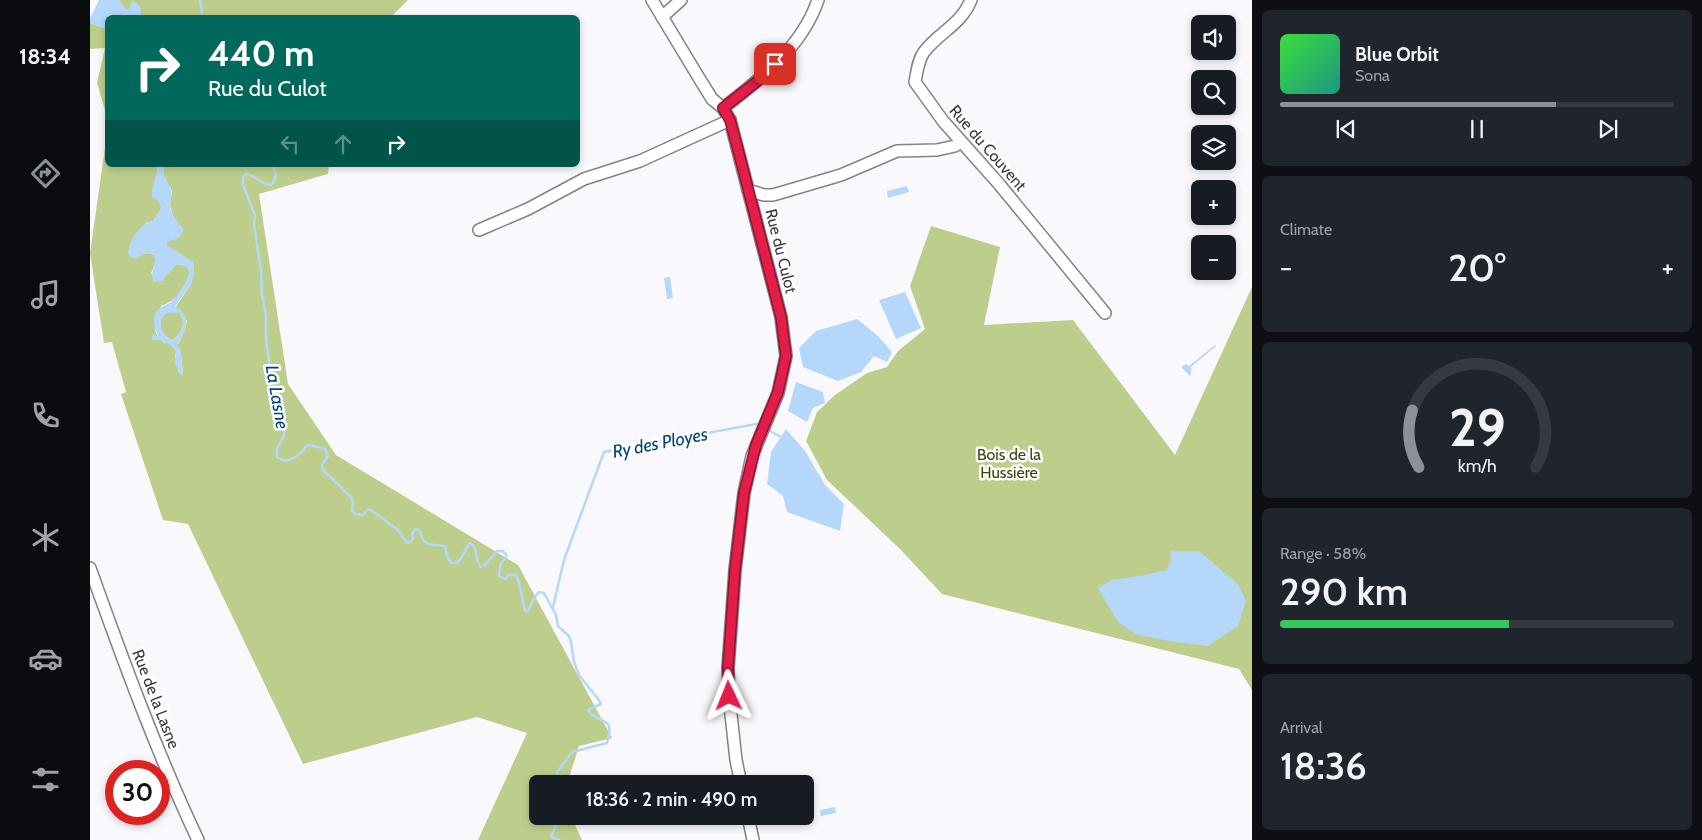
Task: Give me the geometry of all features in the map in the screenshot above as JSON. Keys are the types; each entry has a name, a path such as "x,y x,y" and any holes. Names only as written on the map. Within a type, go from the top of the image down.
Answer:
{"street":[{"name":"Rue du Culot","path":"652,0 698,78 712,99 723,108 730,120 781,317 786,356 778,392 752,456 744,493 738,538 728,668 731,722 740,775"},
{"path":"662,17 681,0"},
{"path":"723,108 764,76 786,52 808,23 818,0"},
{"name":"Rue du Couvent","path":"971,0 963,15 924,52 919,61 915,82 942,121 999,184 1105,313"},
{"path":"479,230 528,209 584,180 640,161 730,120"},
{"path":"748,190 764,195 773,194 841,176 897,151 937,150 955,146 961,142"},
{"name":"Rue de la Lasne","path":"90,568 152,736 193,838"},
{"path":"750,825 753,840"}],"green space":[{"path":"119,0 408,0 393,15 141,15 141,13 125,9"},
{"path":"90,23 105,28 105,48 90,49"},
{"path":"105,48 105,110 97,83"},
{"path":"105,148 105,167 158,167 152,191 162,207 153,221 146,223 134,237 143,254 149,253 154,255 155,262 151,273 162,281 177,264 186,266 190,271 180,293 171,301 161,306 155,330 158,338 171,345 176,351 175,357 183,373 180,349 176,345 180,341 187,321 175,308 191,284 194,271 193,262 167,246 167,242 179,237 182,228 173,216 170,205 172,191 163,174 164,167 329,167 328,174 259,194 288,384 336,455 518,565 612,738 579,746 570,775 529,775 529,825 575,825 582,840 478,840 527,733 477,717 303,764 188,524 163,520 121,394 126,392 112,342 104,343 90,253"},
{"name":"Bois de la Hussière","path":"931,226 1000,247 984,325 1073,320 1175,455 1252,287 1252,690 1239,669 942,594 900,549 827,480 806,441 817,412 835,395 867,373 887,367 898,351 925,329 910,286"},
{"path":"167,312 179,313 183,320 181,331 173,340 165,335 160,324 163,315"}],"water":[{"path":"99,0 119,0 125,9 129,9 132,1 137,3 141,12 141,15 105,15 105,28 90,23 90,18"},
{"path":"158,167 164,167 165,178 171,191 171,211 184,230 179,238 167,242 167,245 193,262 192,283 175,307 184,314 186,319 185,330 176,345 180,348 183,376 177,371 178,368 175,365 175,350 167,343 164,344 161,340 153,340 151,338 153,334 158,337 154,323 155,314 162,306 171,302 182,289 189,270 177,264 162,281 154,282 152,275 155,262 154,255 145,254 138,258 132,258 128,254 130,244 139,229 153,221 162,207 156,199 152,198","holes":["167,313 179,313 183,320 182,327 179,334 173,340 163,332 161,320"]},
{"path":"907,186 909,192 888,198 887,191"},
{"path":"670,277 673,298 667,299 664,278"},
{"path":"905,292 921,328 896,339 879,300"},
{"path":"857,319 878,336 892,352 887,362 874,356 861,372 838,381 803,367 799,348 816,331"},
{"path":"1215,345 1191,367 1190,376 1181,367 1186,364 1189,366"},
{"path":"796,382 823,392 825,403 813,408 807,422 788,411"},
{"path":"786,429 805,451 825,485 844,504 840,531 787,512 783,496 767,484 771,452"},
{"path":"1170,551 1199,551 1238,584 1246,601 1238,626 1208,646 1135,634 1118,622 1098,588 1111,580 1167,570 1171,558"},
{"path":"835,807 836,813 821,816 820,810"}],"waterway":[{"name":"La Lasne","path":"200,0 202,15"},
{"name":"La Lasne","path":"274,167 275,175 271,185 249,174 245,174 243,185 255,215 254,225 261,270 262,295 266,316 266,339 272,385 279,392 284,414 284,436 277,448 277,457 285,461 288,460 297,456 306,446 310,445 325,449 328,456 322,465 323,470 351,497 353,502 352,511 356,514 363,515 368,509 371,510 398,530 407,543 411,542 413,538 412,533 416,529 427,543 445,546 448,559 452,563 457,563 470,543 475,548 481,567 497,551 502,551 506,554 506,558 500,565 499,576 505,579 509,575 516,575 525,611 528,611 539,592 544,593 556,615 558,626 569,636 574,662 579,675 601,704 588,710 596,718 605,721 609,727 607,743 572,752 557,775"},
{"name":"Ry des Ployes","path":"553,607 564,560 604,452 759,425"},
{"name":"Ry des Ployes","path":"770,431 781,437"},
{"name":"La Lasne","path":"555,825 551,835 559,840"}],"route":[{"path":"729,696 728,668 735,570 744,493 752,456 778,392 786,356 786,346 781,317 737,146 730,120 723,108 764,76 775,64"}]}
